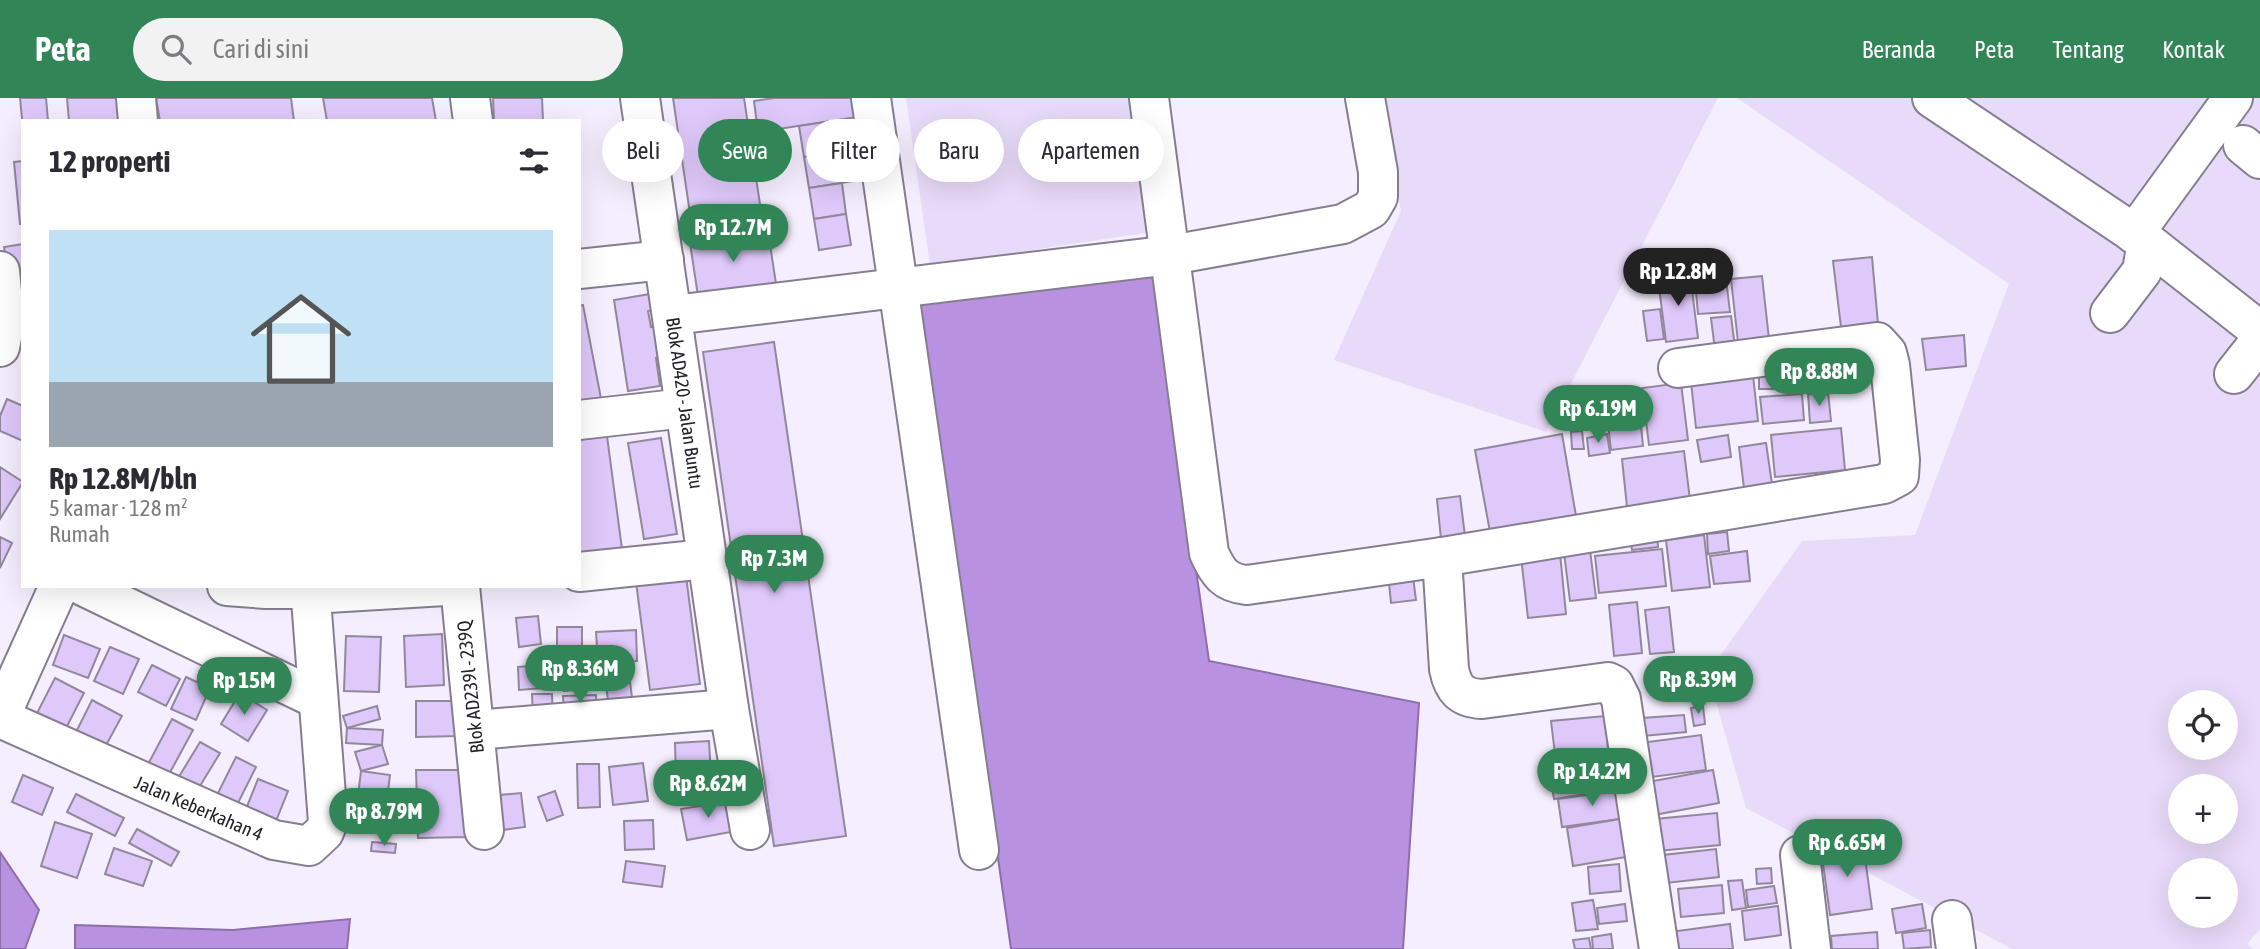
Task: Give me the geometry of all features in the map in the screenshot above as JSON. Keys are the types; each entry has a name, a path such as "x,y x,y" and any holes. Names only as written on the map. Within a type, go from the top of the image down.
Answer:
{"street":[{"path":"136,98 138,119"},
{"path":"470,98 473,119"},
{"name":"Blok AD420 - Jalan Buntu","path":"640,98 706,559 750,830"},
{"path":"870,98 979,850"},
{"path":"1149,98 1209,554 1217,572 1226,580 1247,585 1442,557 1884,484 1899,476 1900,460 1890,365 1886,353 1877,342 1678,368"},
{"path":"673,315 1171,255 1343,224 1371,209 1378,197 1378,172 1365,98"},
{"path":"1932,98 2141,238 2260,331"},
{"path":"2110,313 2142,271 2141,238 2233,98"},
{"path":"581,269 664,260"},
{"path":"0,271 9,330"},
{"path":"2234,374 2260,341"},
{"path":"581,420 685,408"},
{"path":"1442,557 1449,669 1452,684 1460,694 1471,699 1482,699 1608,682 1617,688 1621,699 1659,949"},
{"path":"581,572 706,559"},
{"path":"0,718 58,588"},
{"path":"87,588 317,699"},
{"path":"269,588 378,588"},
{"name":"Blok AD239l - 239Q","path":"460,588 484,830"},
{"name":"Jalan Keberkahan 4","path":"0,718 274,840 302,847 316,842 327,827 311,590"},
{"path":"475,730 729,709"},
{"path":"1800,855 1811,949"}],"shaded area":[{"path":"906,98 1133,98 1136,119 1018,119 1018,182 1145,182 1152,232 930,265 918,182 1004,182 1004,119 914,119 914,154"},
{"path":"1382,98 1718,98 1546,432 1334,360 1401,211"},
{"path":"1737,98 2260,98 2260,929 2247,944 2253,949 2012,949 1746,808 1708,673 1802,541 1915,535 2009,284"},
{"path":"1154,274 1209,661 1419,703 1403,949 1011,949 918,299"},
{"path":"0,852 39,910 25,949 0,949"},
{"path":"350,919 347,949 75,949 75,925 233,930"}],"building":[{"path":"20,98 46,98 48,119 22,119"},
{"path":"67,98 118,98 120,119 69,119"},
{"path":"156,98 291,98 294,119 160,119"},
{"path":"323,98 432,98 436,119 327,119"},
{"path":"493,98 542,98 543,119 494,119"},
{"path":"673,98 744,98 747,119 698,119 698,182 757,182 763,224 693,234 684,173 684,119 676,119"},
{"path":"774,98 854,98 857,117 806,119 806,125 792,127 792,119 756,119 754,101"},
{"path":"806,125 806,157 804,157 799,126"},
{"path":"21,161 21,224 20,224 14,162"},
{"path":"808,182 848,182 809,188"},
{"path":"842,183 846,214 814,219 809,188"},
{"path":"846,214 851,245 819,250 814,219"},
{"path":"768,231 776,284 698,296 690,243"},
{"path":"21,244 21,292 11,294 4,247"},
{"path":"1872,257 1878,324 1841,327 1833,261"},
{"path":"1690,274 1698,338 1666,342 1658,279"},
{"path":"1762,276 1769,339 1738,342 1731,279"},
{"path":"1726,279 1730,312 1698,314 1695,281"},
{"path":"662,292 664,308 648,311 651,327 667,324 672,355 656,358 660,386 628,391 614,300"},
{"path":"581,306 603,409 581,413"},
{"path":"1660,309 1664,339 1647,341 1643,311"},
{"path":"1731,316 1735,347 1715,350 1711,318"},
{"path":"1964,335 1966,366 1926,370 1922,339"},
{"path":"774,342 846,836 774,846 703,352"},
{"path":"1855,359 1858,381 1834,384 1831,362"},
{"path":"1824,366 1826,386 1793,390 1791,369"},
{"path":"1759,373 1784,374 1783,389 1759,389"},
{"path":"1753,375 1758,421 1696,428 1691,382"},
{"path":"1681,383 1688,440 1649,445 1642,388"},
{"path":"1828,392 1831,421 1810,423 1808,394"},
{"path":"1802,394 1804,420 1763,424 1760,397"},
{"path":"1638,396 1643,446 1611,450 1605,399"},
{"path":"7,399 21,405 21,440 0,431 0,416"},
{"path":"1841,428 1845,470 1775,477 1771,435"},
{"path":"1582,431 1584,449 1572,449 1571,432"},
{"path":"1562,434 1576,516 1490,532 1475,450"},
{"path":"1607,434 1610,453 1589,456 1587,438"},
{"path":"1728,435 1731,457 1701,462 1697,440"},
{"path":"607,436 622,549 581,555 581,440"},
{"path":"661,438 677,534 644,539 628,443"},
{"path":"1766,443 1772,484 1744,488 1739,447"},
{"path":"1684,451 1690,500 1627,507 1622,459"},
{"path":"0,467 21,481 21,485 0,519"},
{"path":"1460,496 1465,536 1441,539 1437,499"},
{"path":"1727,532 1729,551 1708,554 1707,534"},
{"path":"1657,533 1658,547 1632,550 1630,536"},
{"path":"1704,535 1710,587 1672,591 1666,540"},
{"path":"0,537 12,543 0,568"},
{"path":"1662,549 1666,586 1599,593 1595,556"},
{"path":"1590,550 1596,598 1570,601 1564,553"},
{"path":"1747,551 1750,581 1714,584 1710,556"},
{"path":"1560,553 1566,614 1528,618 1521,557"},
{"path":"1412,569 1416,600 1391,603 1388,573"},
{"path":"686,576 700,684 650,690 636,582"},
{"path":"1637,602 1642,653 1614,656 1609,605"},
{"path":"1669,607 1674,652 1650,654 1645,610"},
{"path":"538,616 541,644 519,647 516,618"},
{"path":"557,627 582,627 582,650 557,650"},
{"path":"636,630 637,661 598,663 596,632"},
{"path":"442,634 444,685 406,687 404,636"},
{"path":"64,635 100,649 88,678 53,665"},
{"path":"346,636 381,637 379,692 344,691"},
{"path":"110,647 139,659 123,694 94,681"},
{"path":"589,660 592,688 564,691 561,663"},
{"path":"152,665 180,679 166,706 138,692"},
{"path":"541,665 543,688 519,690 518,667"},
{"path":"629,674 634,713 610,716 605,677"},
{"path":"186,677 210,688 196,720 171,709"},
{"path":"55,678 84,693 62,736 33,721"},
{"path":"240,693 267,710 248,741 221,724"},
{"path":"532,694 552,694 553,719 533,720"},
{"path":"596,695 597,714 564,716 563,696"},
{"path":"92,700 122,716 104,749 75,734"},
{"path":"416,701 456,701 457,736 416,737"},
{"path":"377,706 380,719 347,728 343,716"},
{"path":"1703,706 1705,724 1694,726 1691,708"},
{"path":"1684,715 1686,732 1643,736 1642,718"},
{"path":"1605,716 1608,749 1555,754 1551,721"},
{"path":"172,719 193,730 167,778 146,768"},
{"path":"347,728 383,730 382,745 346,743"},
{"path":"1701,735 1706,770 1644,778 1640,743"},
{"path":"709,741 711,777 676,779 675,743"},
{"path":"200,742 220,753 197,791 177,780"},
{"path":"382,745 388,764 361,771 355,752"},
{"path":"1611,752 1617,789 1554,799 1548,762"},
{"path":"236,757 256,767 233,813 213,803"},
{"path":"643,763 648,801 613,805 609,767"},
{"path":"577,764 599,764 600,807 578,808"},
{"path":"416,770 467,770 469,837 418,838"},
{"path":"1713,770 1719,803 1654,815 1648,782"},
{"path":"361,771 390,775 387,799 358,796"},
{"path":"23,775 53,788 42,815 12,802"},
{"path":"258,779 288,791 272,831 242,819"},
{"path":"1623,790 1627,818 1562,827 1558,799"},
{"path":"555,791 563,815 547,821 538,797"},
{"path":"521,793 525,827 503,830 499,795"},
{"path":"76,794 124,818 115,836 67,812"},
{"path":"387,799 391,810 365,819 361,808"},
{"path":"730,801 736,831 687,840 681,809"},
{"path":"1717,813 1720,845 1658,851 1655,819"},
{"path":"365,819 394,819 394,832 365,832"},
{"path":"1620,819 1626,857 1573,866 1567,828"},
{"path":"653,820 654,849 625,850 624,821"},
{"path":"55,822 92,834 77,878 41,866"},
{"path":"137,829 179,852 171,866 129,843"},
{"path":"372,842 396,844 395,853 371,851"},
{"path":"1863,843 1872,909 1830,915 1821,849"},
{"path":"114,848 152,861 143,886 105,874"},
{"path":"1716,849 1719,877 1666,883 1663,855"},
{"path":"626,861 665,866 662,887 623,882"},
{"path":"1619,864 1621,891 1590,894 1588,867"},
{"path":"1771,868 1772,883 1757,884 1756,869"},
{"path":"1742,880 1746,908 1732,910 1728,881"},
{"path":"1722,885 1724,913 1681,917 1678,889"},
{"path":"1774,886 1777,903 1748,907 1746,890"},
{"path":"1593,900 1598,929 1576,931 1572,903"},
{"path":"1625,904 1627,921 1599,924 1597,908"},
{"path":"1922,904 1926,928 1896,933 1892,909"},
{"path":"1778,906 1781,935 1745,940 1742,911"},
{"path":"1730,924 1733,949 1673,949 1670,932"},
{"path":"1930,930 1931,947 1904,949 1902,933"},
{"path":"1877,932 1878,949 1832,949 1831,936"},
{"path":"1611,934 1613,949 1593,949 1592,937"},
{"path":"1589,938 1591,949 1575,949 1573,940"}]}
